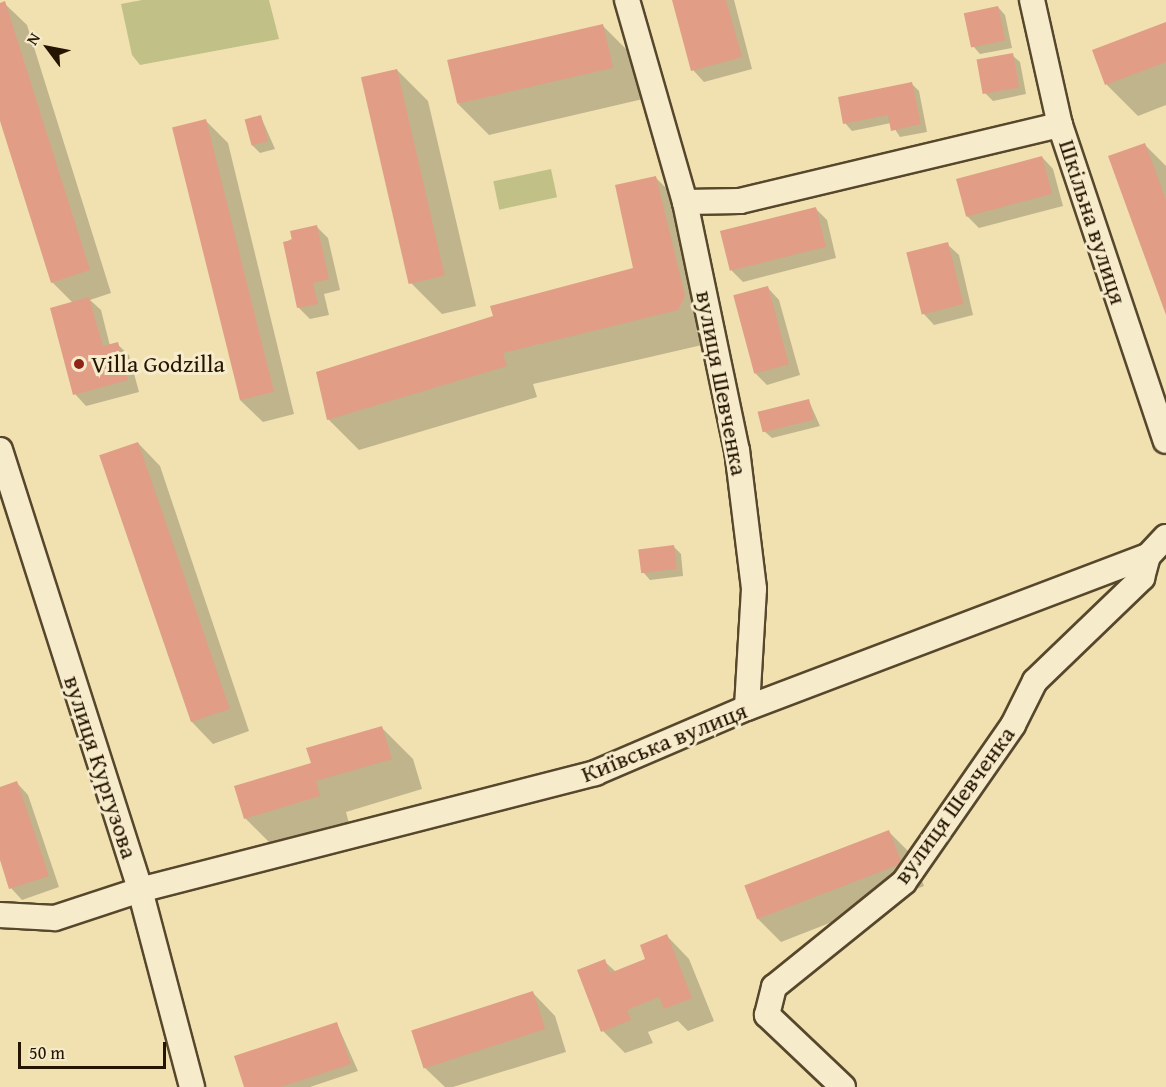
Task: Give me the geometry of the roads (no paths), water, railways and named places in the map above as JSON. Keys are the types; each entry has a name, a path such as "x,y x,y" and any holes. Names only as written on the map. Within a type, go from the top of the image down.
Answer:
{"street":[{"name":"вулиця Шевченка","path":"627,0 686,202 737,450 754,590 747,708"},
{"name":"Шкільна вулиця","path":"1032,0 1060,125 1166,441"},
{"path":"686,202 740,201 1060,125"},
{"name":"вулиця Кургузова","path":"0,450 140,890 192,1087"},
{"name":"Київська вулиця","path":"0,915 55,918 140,890 596,773 747,708 1148,556 1166,537"},
{"name":"вулиця Шевченка","path":"843,1087 766,1015 774,987 904,882 1013,725 1035,681 1142,578 1148,556"}],"place":[{"name":"Villa Godzilla","path":"79,364"}]}
